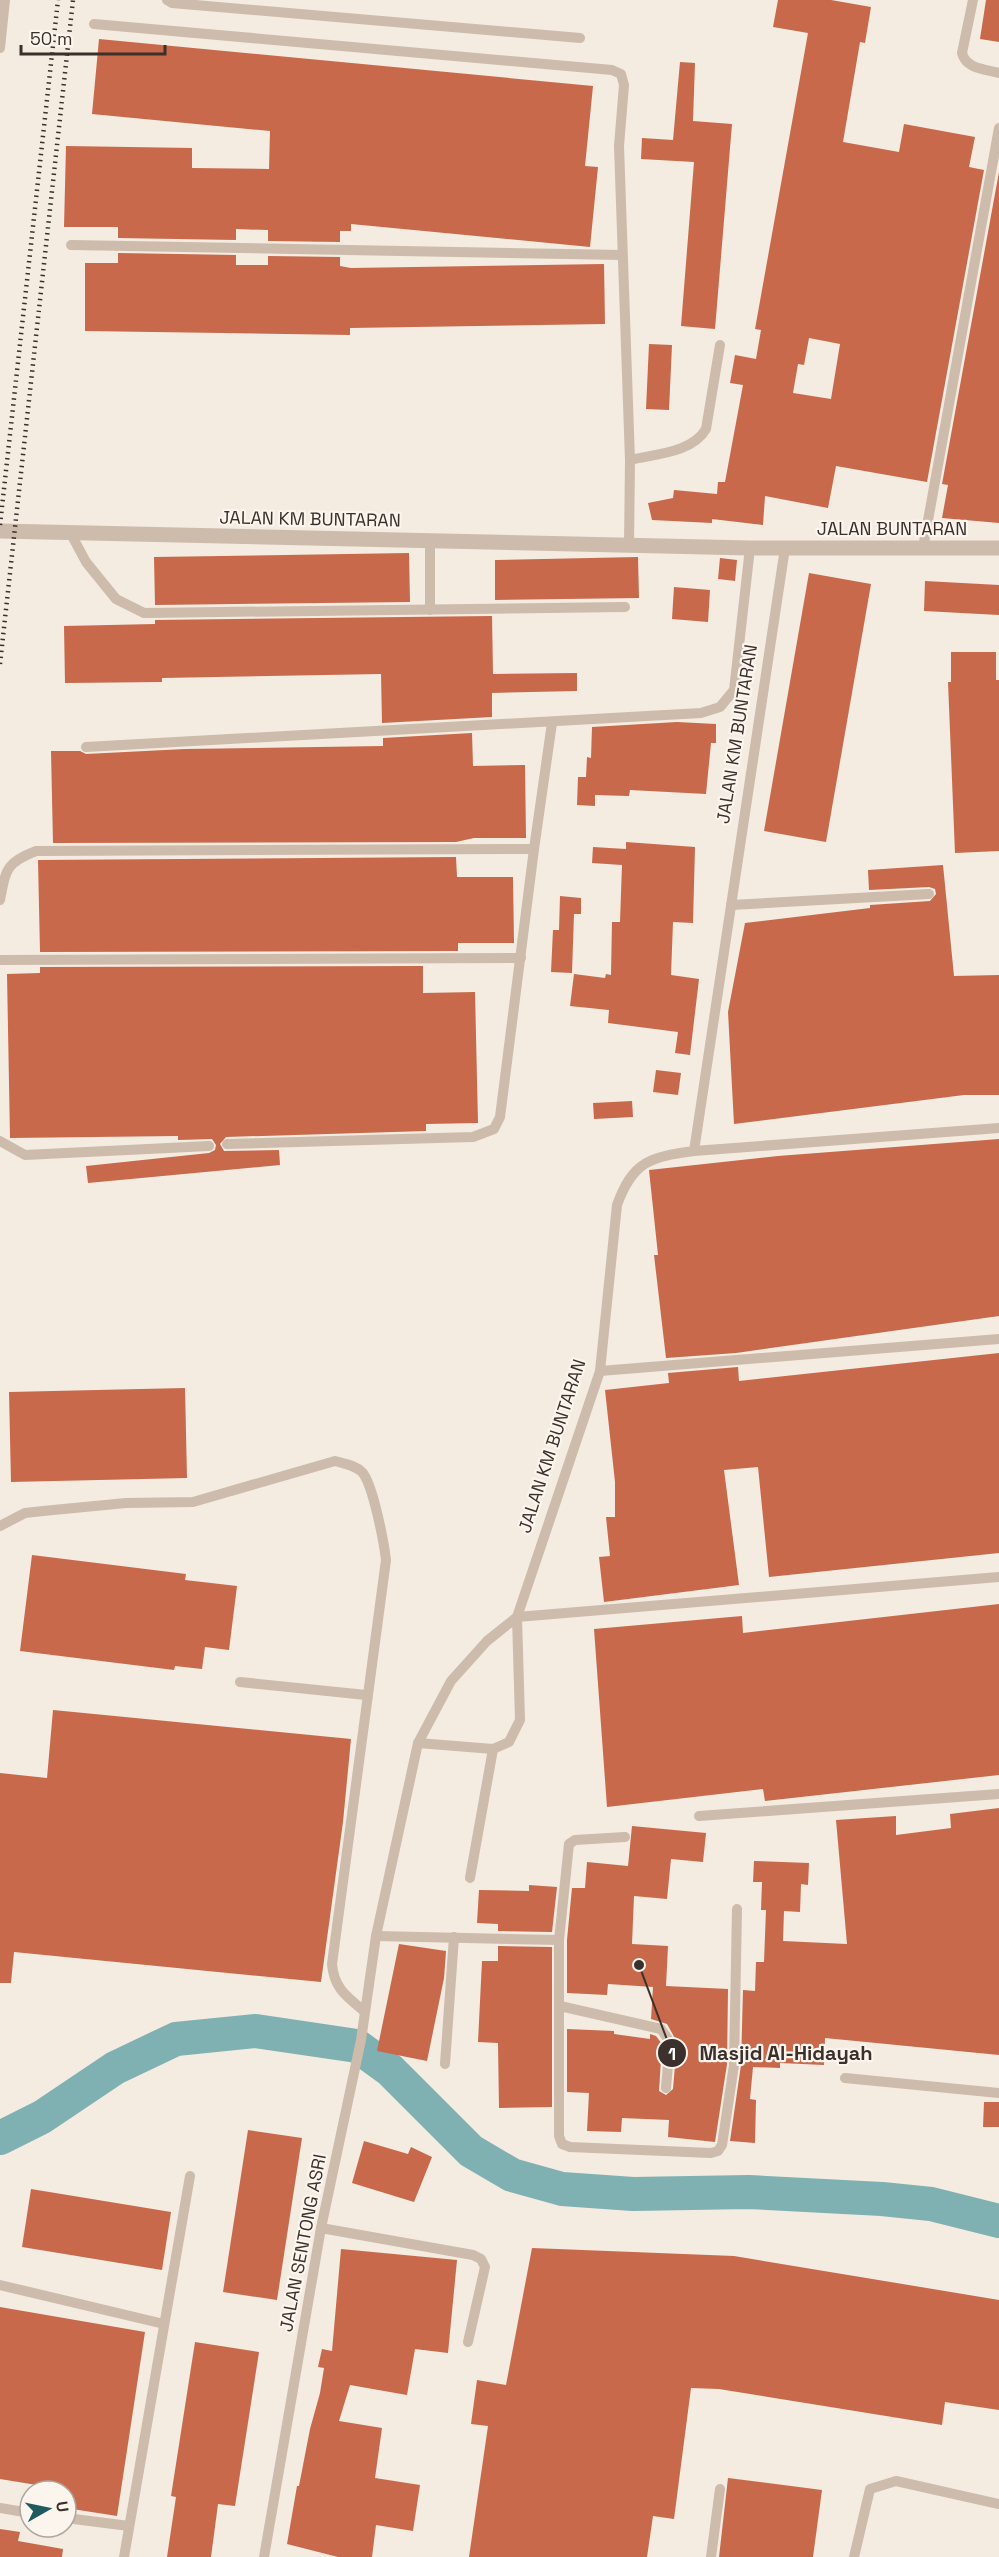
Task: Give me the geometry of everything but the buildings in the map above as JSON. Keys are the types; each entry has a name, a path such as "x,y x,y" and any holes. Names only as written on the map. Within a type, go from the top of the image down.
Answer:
{"street":[{"name":"JALAN KM BUNTARAN","path":"0,531 785,548"},
{"name":"JALAN BUNTARAN","path":"785,548 999,548"}],"lane":[{"path":"0,48 5,0"},
{"path":"167,0 172,3 580,38"},
{"path":"973,0 962,53 963,59 969,65 999,73"},
{"path":"94,24 612,70 621,74 624,85 619,146 630,460 629,545"},
{"path":"923,548 999,128"},
{"path":"71,245 622,255"},
{"path":"630,460 688,447 701,438 706,429 720,345"},
{"path":"71,534 86,562 116,599 144,613 625,607"},
{"path":"430,541 430,610"},
{"path":"86,747 701,713 720,707 734,690 750,548"},
{"name":"JALAN KM BUNTARAN","path":"493,1749 509,1742 520,1720 517,1617 600,1371 617,1205 626,1180 640,1165 670,1155 694,1151 785,548"},
{"path":"227,1144 473,1137 494,1129 500,1117 552,723"},
{"path":"0,900 6,870 21,857 36,851 534,849"},
{"path":"731,905 929,894"},
{"path":"0,960 521,958"},
{"path":"694,1151 999,1128"},
{"path":"0,1141 25,1155 209,1146"},
{"path":"600,1371 999,1339"},
{"path":"0,1526 25,1514 43,1511 126,1503 193,1502 335,1461 353,1465 363,1473 383,1535 386,1560 366,1695 332,1964 333,1980 347,1997 364,2010"},
{"path":"559,1940 376,1936 418,1743 451,1681 487,1641 517,1617 999,1577"},
{"path":"240,1682 366,1695"},
{"path":"418,1743 493,1749 470,1878"},
{"path":"699,1816 999,1794"},
{"path":"625,1837 575,1840 569,1844 559,1940 559,2136 562,2144 582,2148 718,2151 722,2145 734,2064 738,1909"},
{"name":"JALAN SENTONG ASRI","path":"264,2557 321,2228 361,2040 376,1936"},
{"path":"445,2064 454,1938"},
{"path":"560,2006 661,2029 669,2042 666,2088"},
{"path":"845,2078 999,2093"},
{"path":"124,2557 190,2176"},
{"path":"321,2228 473,2255 481,2259 485,2267 468,2342"},
{"path":"0,2285 164,2324"},
{"path":"854,2557 870,2489 882,2483 896,2481 999,2504"},
{"path":"711,2557 720,2489"},
{"path":"0,2508 18,2511"},
{"path":"78,2520 129,2526"}],"waterway":[{"path":"0,2138 42,2117 115,2068 176,2039 256,2031 357,2046 390,2070 471,2151 512,2175 562,2189 633,2194 749,2192 882,2199 931,2204 999,2221"}],"railway":[{"path":"0,525 58,0"},
{"path":"0,664 73,0"}],"place":[{"name":"Masjid Al-Hidayah","path":"639,1965"}]}
